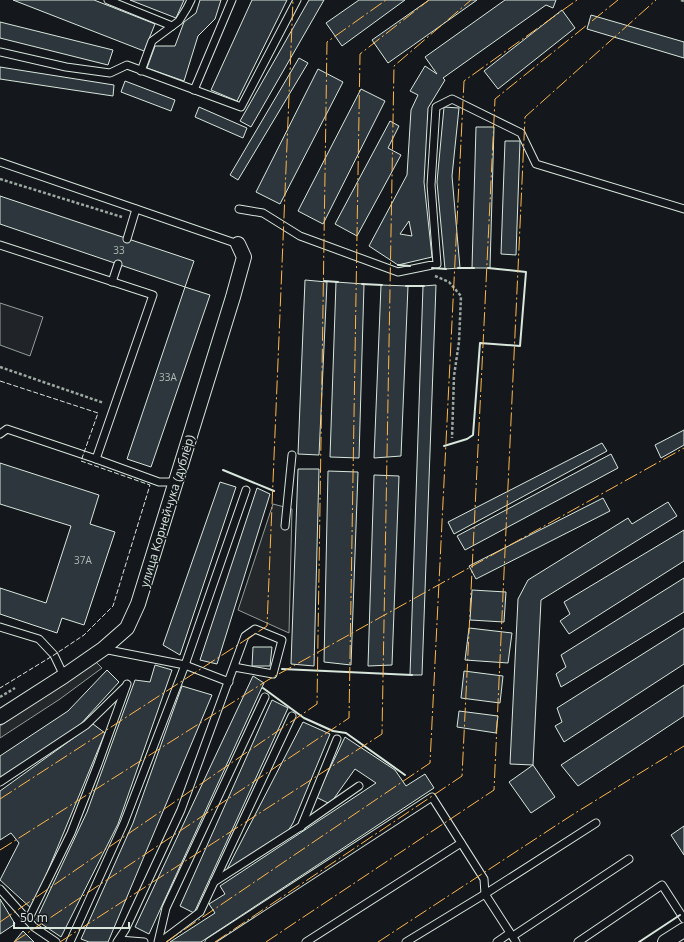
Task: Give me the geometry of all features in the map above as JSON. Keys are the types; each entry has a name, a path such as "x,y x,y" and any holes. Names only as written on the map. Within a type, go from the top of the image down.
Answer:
{"street":[{"name":"улица Корнейчука (дублёр)","path":"0,717 103,649 127,628 138,604 244,257 238,244"},
{"path":"665,942 684,930"}],"lane":[{"path":"108,0 172,26"},
{"path":"141,71 152,41 179,21 191,0"},
{"path":"194,90 232,0"},
{"path":"0,52 66,67 110,73 127,65 241,107 297,0"},
{"path":"239,209 263,213 300,236 398,272 438,264 431,185 436,107 452,99 521,133 536,164 684,209"},
{"path":"0,162 238,244"},
{"path":"127,239 136,209"},
{"path":"0,245 153,295 96,459"},
{"path":"112,282 118,264"},
{"path":"0,434 7,429 159,482 176,482"},
{"path":"285,526 292,455"},
{"path":"70,942 124,823 185,665 246,490"},
{"path":"0,627 39,639 54,655 64,676"},
{"path":"118,941 125,930 181,810 245,636 255,629 282,640 273,674 234,667"},
{"path":"103,649 185,665 229,682"},
{"path":"0,782 86,725 127,684 71,833 28,920"},
{"path":"159,942 166,908 265,697"},
{"path":"159,942 200,912 292,716"},
{"path":"300,827 337,738"},
{"path":"213,883 300,827 359,786"},
{"path":"209,942 432,797 484,880 485,894 513,937"},
{"path":"406,942 485,894 596,823"},
{"path":"306,942 461,843"},
{"path":"497,942 513,937 629,859"},
{"path":"578,942 662,885 684,919"},
{"path":"0,889 34,927 56,942"},
{"path":"118,941 144,942"}],"path":[{"path":"0,179 133,221"},
{"path":"431,274 449,282 461,296 459,342 454,376 452,438"},
{"path":"0,367 114,406"},
{"path":"0,697 19,686"}],"shaded area":[{"path":"0,303 43,317 30,356 0,345"},
{"path":"273,504 292,509 289,633 238,610"},
{"path":"96,662 102,668 60,699 0,738 0,726"}],"building":[{"path":"13,0 94,0 155,24 144,51"},
{"path":"130,0 184,0 176,18"},
{"path":"200,0 221,0 215,19 198,36 184,81 147,68 155,46 175,46 184,22 196,13"},
{"path":"252,0 287,0 237,101 211,90"},
{"path":"309,0 324,0 251,127 240,121"},
{"path":"359,0 405,0 342,46 326,23"},
{"path":"429,0 477,0 388,63 372,40"},
{"path":"505,0 556,0 553,8 546,5 443,78 445,80 428,108 424,182 432,257 398,265 369,246 407,175 411,110 418,95 410,91 425,66 437,74 425,57","holes":["409,221 412,236 400,234"]},
{"path":"562,10 575,28 498,89 484,71"},
{"path":"591,15 684,42 684,58 587,29"},
{"path":"0,22 113,50 108,65 0,38"},
{"path":"299,58 308,63 238,180 230,175"},
{"path":"0,67 114,85 113,96 0,79"},
{"path":"318,69 343,82 280,204 256,192"},
{"path":"125,81 175,100 171,111 121,92"},
{"path":"361,89 385,101 323,224 298,211"},
{"path":"199,107 247,128 243,138 195,117"},
{"path":"444,107 459,108 452,176 460,268 445,269 437,182"},
{"path":"390,121 399,126 388,148 401,155 357,236 335,224"},
{"path":"476,127 494,127 490,268 472,268"},
{"path":"505,141 520,141 516,255 501,254"},
{"path":"0,196 194,261 185,287 0,224"},
{"path":"305,280 327,282 319,455 298,454"},
{"path":"336,282 364,284 359,458 330,457"},
{"path":"381,285 408,286 401,456 374,458"},
{"path":"436,285 422,675 410,675 423,286"},
{"path":"185,287 210,295 151,467 127,459"},
{"path":"684,430 684,445 661,458 655,445"},
{"path":"602,443 607,451 454,534 448,522"},
{"path":"611,454 618,468 465,550 457,536"},
{"path":"0,463 99,495 90,524 115,532 84,625 62,618 57,633 0,614 0,588 46,603 71,526 0,504"},
{"path":"298,469 319,469 314,666 291,664"},
{"path":"328,471 358,472 351,665 324,662"},
{"path":"374,475 399,476 392,665 368,666"},
{"path":"220,482 236,487 180,655 163,645"},
{"path":"257,488 270,494 217,664 200,660"},
{"path":"603,498 610,511 476,579 469,566"},
{"path":"668,502 677,516 541,600 533,765 510,764 518,599 528,580 628,518 632,524"},
{"path":"684,530 684,561 569,634 560,621 570,614 564,602"},
{"path":"684,578 684,612 561,687 556,674 566,667 561,655"},
{"path":"472,590 506,592 504,622 470,620"},
{"path":"469,628 512,633 508,663 465,660"},
{"path":"684,628 684,664 564,742 555,726 562,722 557,708"},
{"path":"253,647 272,647 270,666 252,666"},
{"path":"155,665 172,670 118,824 61,937 36,920 87,812 135,680 150,682"},
{"path":"107,670 119,682 78,727 0,778 0,756 68,711"},
{"path":"464,671 503,676 500,703 461,698"},
{"path":"253,676 264,683 149,934 135,927"},
{"path":"684,685 684,716 578,786 561,765"},
{"path":"182,686 212,695 108,942 89,942 81,939 133,823"},
{"path":"272,700 288,708 194,913 180,906"},
{"path":"459,711 498,716 496,733 457,727"},
{"path":"303,722 330,734 293,823 288,831 225,873"},
{"path":"93,724 105,733 32,909 0,880 19,843 11,833 0,840 0,791"},
{"path":"345,737 395,770 406,786 425,774 434,788 201,942 170,942 215,913 209,904 225,894 220,886 376,783 355,769 330,804 316,797"},
{"path":"533,765 555,797 531,813 509,782"},
{"path":"684,826 684,855 671,835"},
{"path":"0,899 15,924 0,934"},
{"path":"23,931 34,942 14,942"}],"fence":[{"path":"0,381 98,413 81,461 150,485 113,606 84,635 0,688"}],"wall":[{"path":"398,265 410,266"},
{"path":"432,268 446,269"},
{"path":"458,268 474,268"},
{"path":"444,446 467,439 473,435 480,343 520,346 526,272 488,268"},
{"path":"324,281 338,282"},
{"path":"362,284 382,285"},
{"path":"406,286 424,286"},
{"path":"223,470 274,491"},
{"path":"282,669 412,675"},
{"path":"263,688 304,718 333,731 346,733 405,775"},
{"path":"639,942 680,915"}],"power":[{"path":"0,799 267,626 293,0"},
{"path":"0,922 317,704 327,42 386,0"},
{"path":"14,942 349,718 360,54 429,0"},
{"path":"60,942 382,734 394,66 471,0"},
{"path":"166,942 430,763 464,81 577,0"},
{"path":"215,942 462,776 495,99 618,0"},
{"path":"266,942 494,790 525,117 656,0"},
{"path":"0,850 268,680 684,448"},
{"path":"378,942 572,815 684,746"}]}
